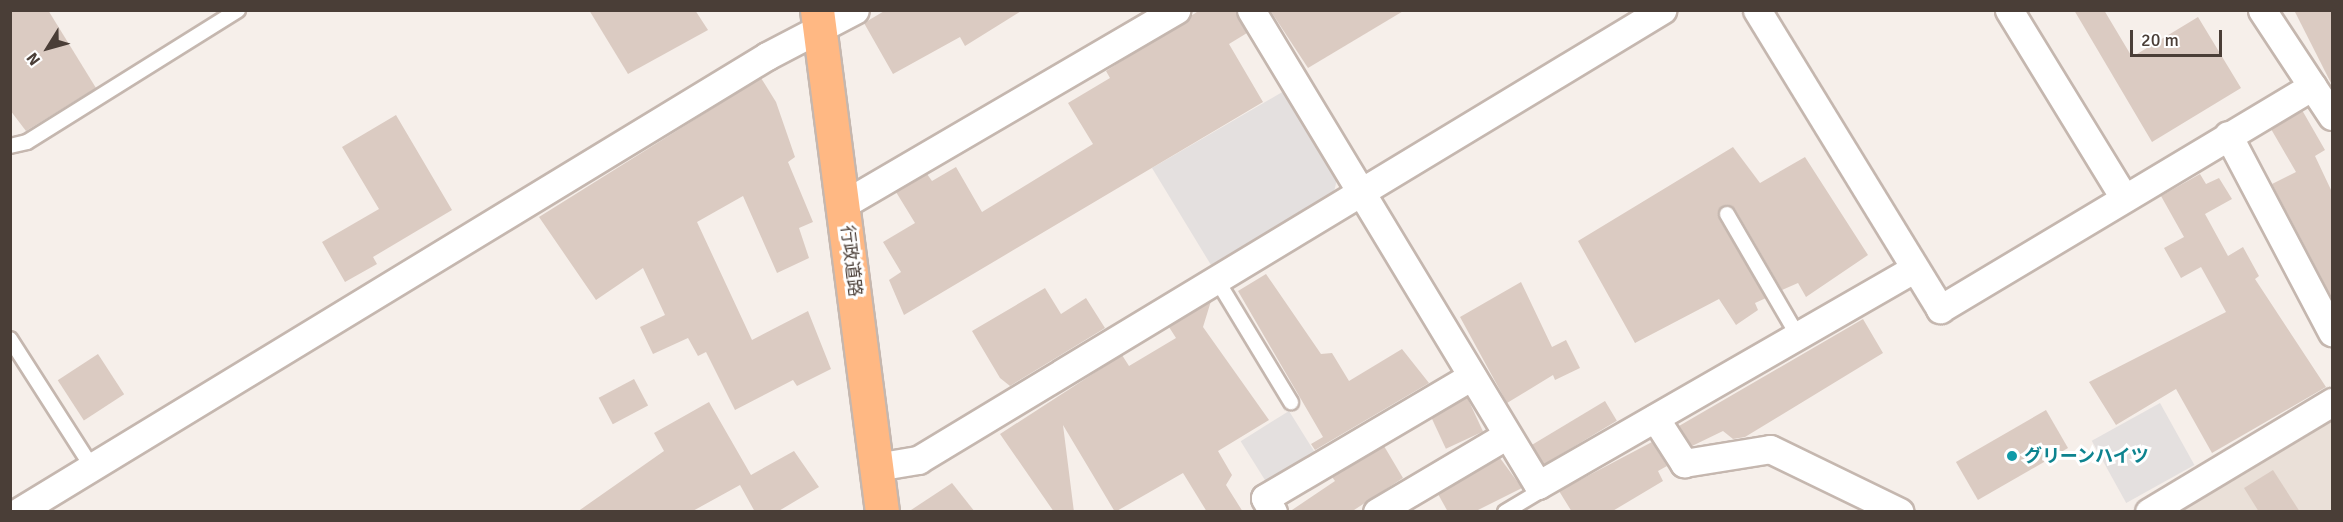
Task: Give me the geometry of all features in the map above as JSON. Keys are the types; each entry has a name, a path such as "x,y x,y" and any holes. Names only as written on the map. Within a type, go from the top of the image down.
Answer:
{"highway":[{"name":"行政道路","path":"818,21 844,204 882,512"}],"street":[{"path":"18,512 767,56 818,21 855,10"},
{"path":"844,204 1176,10"},
{"path":"1251,10 1538,485 1914,269"},
{"path":"876,467 918,460 1662,10"},
{"path":"1757,10 1940,309 2123,196 2312,86"},
{"path":"2009,10 2123,196"},
{"path":"2262,10 2332,116"},
{"path":"2228,135 2332,332"},
{"path":"1273,512 1265,498 1472,376"},
{"path":"2149,512 2332,402"},
{"path":"1655,418 1684,463 1770,449 1900,512"},
{"path":"1377,512 1507,435"}],"lane":[{"path":"10,146 27,142 238,10"},
{"path":"1727,214 1798,336"},
{"path":"1217,280 1292,402"},
{"path":"10,339 92,467"},
{"path":"1505,512 1538,492 1538,485"}],"shaded area":[{"path":"1284,91 1337,179 1334,192 1211,265 1152,168"},
{"path":"2160,403 2194,465 2126,503 2092,441"},
{"path":"1289,411 1318,458 1270,488 1241,441"},
{"path":"2332,417 2332,511 2179,512 2263,460"}],"building":[{"path":"10,10 48,10 96,88 26,131 10,110"},
{"path":"589,10 695,10 708,30 628,74"},
{"path":"886,10 1023,10 965,46 960,37 893,74 864,23"},
{"path":"1200,10 1235,10 1247,33 1229,44 1263,102 904,315 889,280 901,272 883,242 915,223 896,192 927,174 932,181 956,167 982,212 1093,144 1068,103 1110,78 1106,71"},
{"path":"1270,10 1405,10 1308,68"},
{"path":"2074,10 2104,10 2132,57 2198,17 2241,88 2152,142"},
{"path":"2294,10 2332,10 2332,85"},
{"path":"761,78 776,102 795,157 788,162 813,222 799,228 809,258 777,273 743,196 697,222 752,340 808,311 831,369 797,386 793,380 735,410 706,352 698,356 688,338 653,354 640,327 665,315 643,268 596,300 539,217"},
{"path":"2302,110 2325,150 2315,156 2332,192 2332,298 2272,184 2296,172 2271,129"},
{"path":"396,115 452,210 373,257 377,264 345,282 322,242 379,209 342,147"},
{"path":"1733,147 1760,183 1805,157 1868,255 1806,297 1798,283 1782,290 1735,209 1723,206 1719,219 1766,298 1755,303 1758,310 1736,325 1719,299 1635,343 1578,241"},
{"path":"2200,174 2206,184 2219,178 2232,199 2205,214 2228,256 2243,247 2259,276 2255,279 2326,387 2212,453 2176,389 2116,425 2089,382 2226,312 2201,267 2181,278 2164,248 2184,237 2161,196"},
{"path":"1266,274 1321,354 1332,353 1349,381 1402,349 1429,383 1315,450 1311,444 1323,437 1238,291"},
{"path":"1521,282 1552,347 1566,340 1580,368 1555,380 1553,375 1507,403 1460,317"},
{"path":"1045,288 1061,314 1086,298 1105,328 1010,386 1000,378 972,331"},
{"path":"1211,301 1203,327 1269,420 1218,451 1232,475 1226,485 1243,512 1207,512 1183,473 1115,512 1063,425 1074,512 1054,512 1000,434 1122,355 1129,366 1176,338 1169,327"},
{"path":"1863,319 1883,353 1745,437 1733,439 1723,431 1692,446 1679,426"},
{"path":"98,354 124,394 84,420 58,380"},
{"path":"634,379 648,405 613,424 599,398"},
{"path":"1467,397 1483,431 1446,449 1430,414"},
{"path":"1605,401 1617,421 1544,464 1532,445"},
{"path":"709,402 751,475 794,451 819,487 777,512 755,512 740,485 691,512 577,512 664,451 654,433"},
{"name":"グリーンハイツ","path":"2046,410 2068,448 1978,500 1956,462"},
{"path":"1652,442 1667,466 1658,471 1663,481 1611,512 1572,512 1559,491"},
{"path":"1384,446 1403,478 1351,512 1289,512 1335,481 1332,477"},
{"path":"1500,458 1522,488 1474,512 1448,512 1438,494"},
{"path":"2273,470 2300,512 2259,512 2244,488"},
{"path":"952,483 975,512 908,512"}],"place":[{"name":"グリーンハイツ","path":"2012,456"}]}
